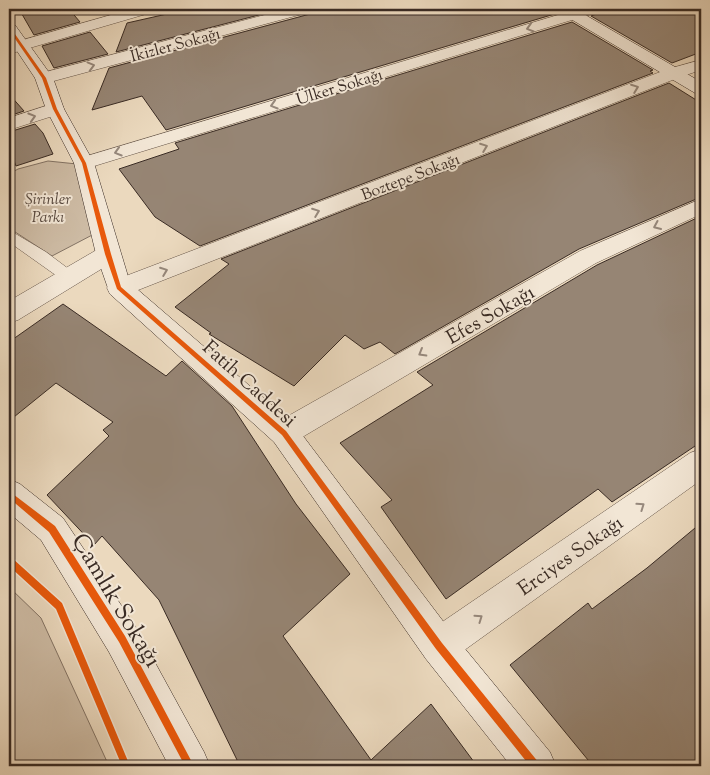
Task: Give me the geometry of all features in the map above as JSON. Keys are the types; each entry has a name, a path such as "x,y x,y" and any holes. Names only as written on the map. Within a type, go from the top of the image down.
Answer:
{"street":[{"path":"119,288 84,163 55,110 44,78 13,41 148,9"},
{"name":"İkizler Sokağı","path":"44,78 305,9"},
{"name":"Ülker Sokağı","path":"84,163 569,12 593,9"},
{"path":"569,12 701,89"},
{"name":"Boztepe Sokağı","path":"119,288 674,73 701,65"},
{"path":"9,124 55,110"},
{"name":"Efes Sokağı","path":"284,433 588,257 701,206"},
{"path":"9,313 108,254"},
{"name":"Fatih Caddesi","path":"119,288 284,433 439,646 536,766"},
{"name":"Erciyes Sokağı","path":"439,646 701,464"},
{"name":"Çamlık Sokağı","path":"9,494 52,529 122,639 190,766"}],"lane":[{"path":"9,235 69,277"}],"green space":[{"name":"Şirinler Parkı","path":"48,161 77,164 96,233 52,256 9,228 9,174 18,169"},
{"path":"9,587 41,618 109,766 9,766"}],"building":[{"path":"19,9 69,9 80,22 34,35"},
{"path":"189,9 282,9 116,52 127,23"},
{"path":"315,9 554,9 558,13 166,130 142,96 92,110 109,68 310,14"},
{"path":"603,9 701,9 701,52 672,63 591,16"},
{"path":"572,22 653,70 650,71 653,73 200,246 155,217 119,169 179,149 175,143"},
{"path":"90,32 108,54 54,68 42,46"},
{"path":"669,83 701,103 701,197 579,249 395,354 380,342 364,349 345,335 294,386 209,334 211,333 175,307 229,264 221,259"},
{"path":"9,94 24,111 9,116"},
{"path":"35,124 43,133 53,154 16,166 9,148 9,132"},
{"path":"701,216 701,442 612,502 598,489 446,599 381,507 392,500 340,443 433,385 417,372 597,265"},
{"path":"63,304 166,376 182,361 232,406 296,504 350,574 283,636 371,760 431,704 477,766 240,766 159,600 102,536 94,545 47,495 109,436 103,430 113,422 56,383 9,421 9,342"},
{"path":"701,523 701,766 593,766 510,665 588,603 592,609 647,568"}],"cycle path":[{"path":"9,28 44,78 55,109 84,163 119,288 284,433 439,646 536,766"},
{"path":"9,494 52,529 122,639 190,766"},
{"path":"9,561 59,606 126,766"}]}
